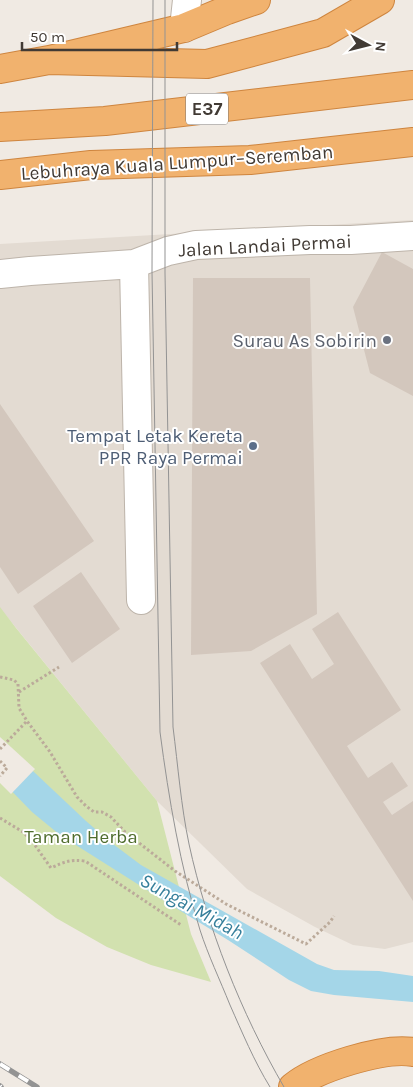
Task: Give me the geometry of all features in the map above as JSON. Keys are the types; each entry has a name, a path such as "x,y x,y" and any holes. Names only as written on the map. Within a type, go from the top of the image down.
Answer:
{"highway":[{"path":"0,69 49,60 184,28 256,0"},
{"path":"49,60 207,64 323,33 380,0"},
{"name":"E37","path":"0,126 105,122 413,85"},
{"name":"Lebuhraya Kuala Lumpur–Seremban","path":"0,175 91,165 250,160 405,144"},
{"path":"292,1087 298,1082 329,1068 361,1057 386,1053 413,1052"}],"street":[{"path":"184,28 187,0"},
{"name":"Jalan Landai Permai","path":"0,274 134,264 168,251 196,246 413,236"},
{"path":"134,264 140,600"}],"path":[{"path":"19,692 59,667"},
{"path":"0,677 14,680 18,684 19,708 50,752 77,798 94,812 102,812 111,817 125,832 175,872 226,904 306,944 334,916"},
{"path":"0,749 27,721"},
{"path":"0,761 7,768 0,776"},
{"path":"0,818 23,832 32,841 51,868 67,860 84,861 181,925"}],"shaded area":[{"path":"413,220 413,942 385,949 353,945 315,927 247,889 157,801 0,608 0,244"}],"green space":[{"name":"Taman Herba","path":"0,607 157,801 191,934 211,982 151,965 107,947 56,918 0,876"}],"water":[{"name":"Sungai Midah","path":"0,740 86,821 141,865 317,964 334,970 379,971 413,976 413,1002 334,995 311,991 289,980 60,835 32,812 0,779"}],"pier":[{"path":"0,737 35,769 11,794 0,783"}],"building":[{"name":"Surau As Sobirin","path":"382,252 413,269 413,396 370,373 353,307"},
{"name":"Tempat Letak Kereta PPR Raya Permai","path":"193,278 310,278 317,614 251,651 191,655"},
{"path":"0,404 94,541 18,594 0,567"},
{"path":"81,572 120,629 72,663 33,606"},
{"path":"338,612 401,710 347,746 368,778 392,762 408,786 383,802 392,815 413,801 413,901 260,663 290,644 312,679 334,664 312,629"}],"tram line":[{"path":"153,0 152,272 160,732 176,832 200,930 239,1026 253,1057 270,1087"},
{"path":"165,0 165,273 173,727 186,830 205,907 240,999 268,1059 284,1087"}],"railway":[{"path":"0,1064 37,1087"}],"place":[{"name":"Surau As Sobirin","path":"387,340"},
{"name":"Tempat Letak Kereta PPR Raya Permai","path":"253,446"}]}
